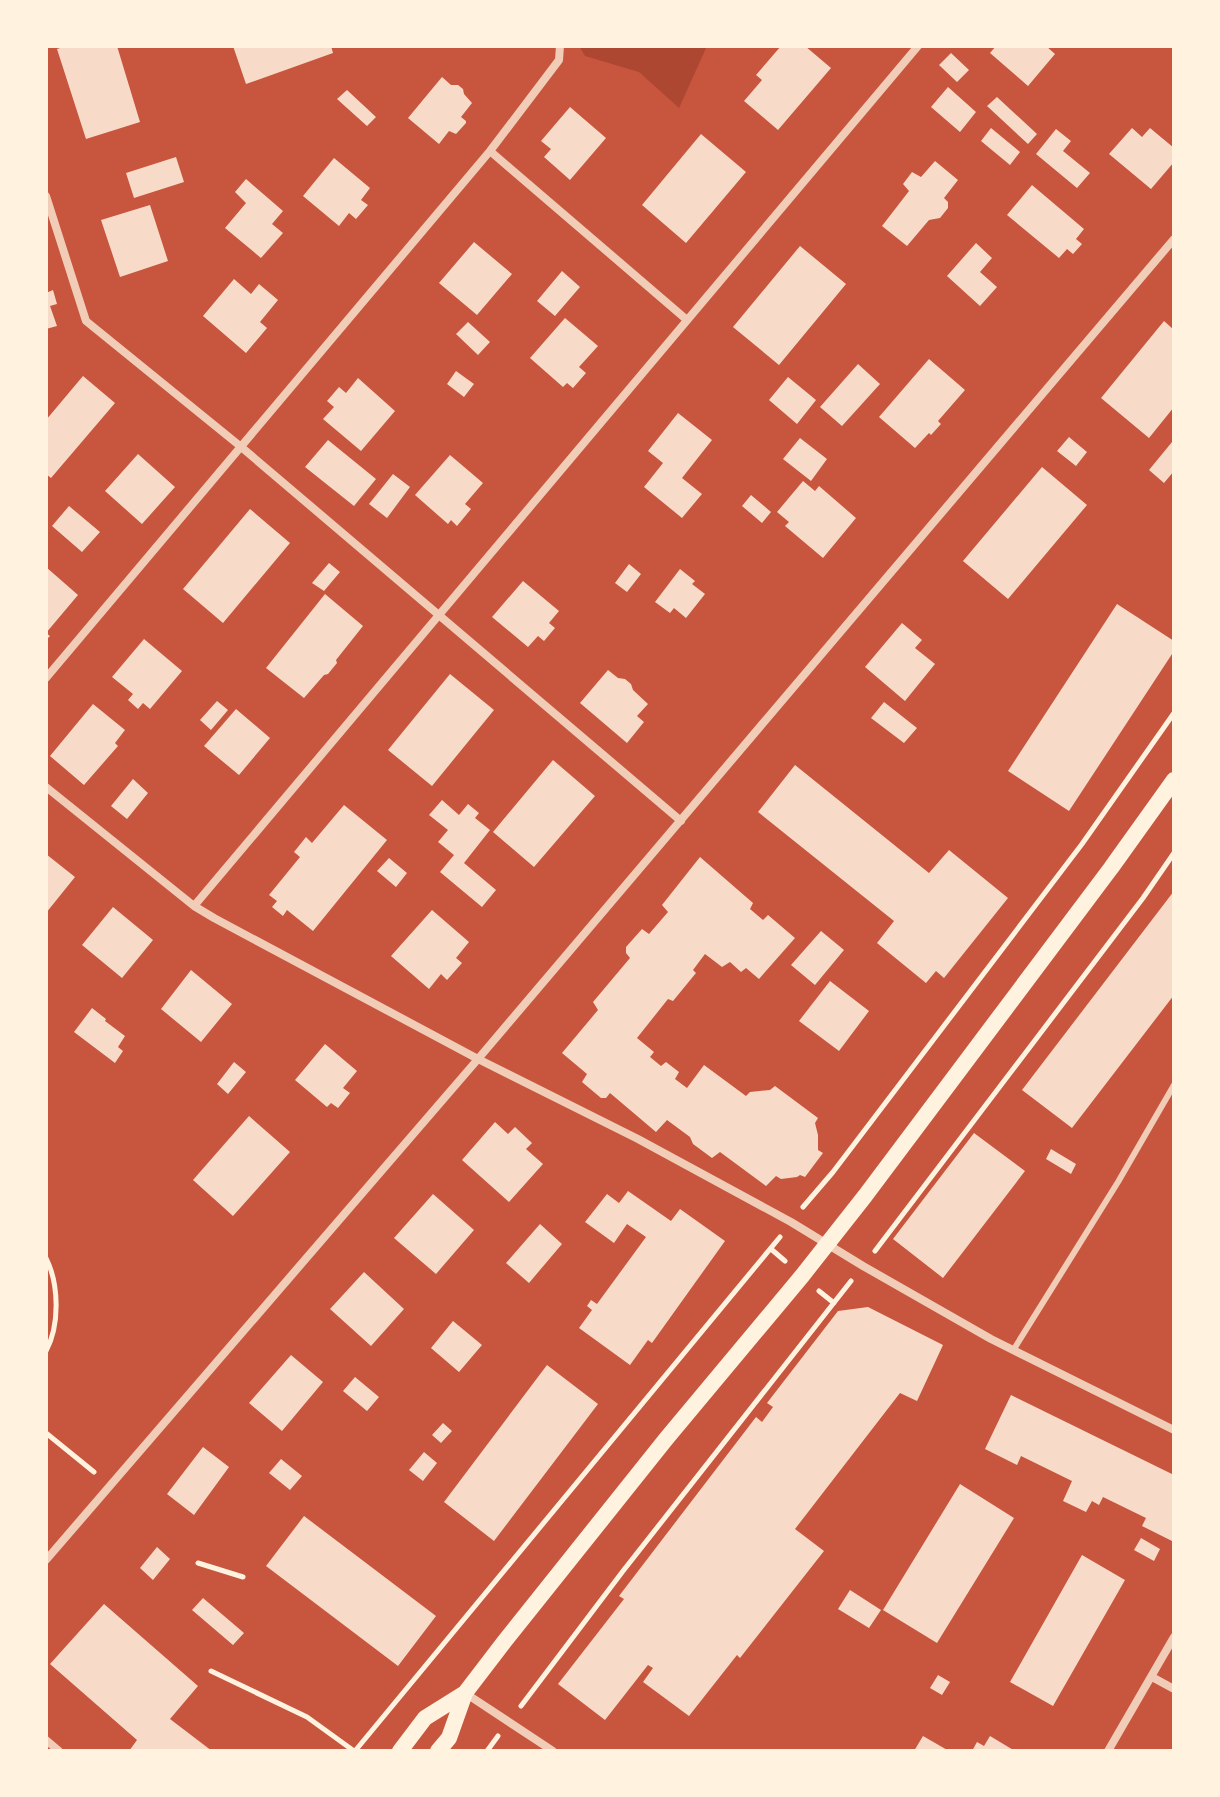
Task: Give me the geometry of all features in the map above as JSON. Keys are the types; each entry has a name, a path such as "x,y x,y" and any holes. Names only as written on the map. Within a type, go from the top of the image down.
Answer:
{"main road":[{"path":"438,1751 449,1738 465,1693 576,1551 828,1244 1174,780"},
{"path":"400,1751 425,1718 465,1693"}],"street":[{"path":"46,678 490,151 559,60 560,46"},
{"path":"194,906 918,46"},
{"path":"490,151 687,320"},
{"path":"46,196 86,321 240,446 681,821"},
{"path":"46,1560 478,1059 1174,239"},
{"path":"46,787 194,906 791,1222 991,1339 1174,1430"},
{"path":"1108,1751 1174,1637"},
{"path":"1152,1677 1174,1689"},
{"path":"465,1693 553,1751"},
{"path":"46,1740 59,1751"}],"lane":[{"path":"1014,1349 1174,1085"}],"path":[{"path":"487,1751 623,1571 863,1266 1174,853"},
{"path":"46,1258 55,1288 55,1314 46,1351"},
{"path":"46,1433 110,1486"},
{"path":"198,1563 243,1577"},
{"path":"211,1671 307,1717 354,1751"}],"shaded area":[{"path":"579,46 707,46 679,108 639,72 585,56"}],"building":[{"path":"67,46 117,46 140,122 86,139 57,49"},
{"path":"233,46 331,46 333,53 246,84"},
{"path":"781,46 805,46 831,68 778,130 744,101 762,80 756,75"},
{"path":"996,46 1046,46 1055,54 1028,86 990,53"},
{"path":"951,53 969,70 957,82 939,65"},
{"path":"442,77 451,85 463,89 472,103 461,117 466,123 456,134 449,131 439,144 408,118"},
{"path":"948,87 976,112 960,132 931,107"},
{"path":"347,90 376,117 367,126 337,99"},
{"path":"997,97 1037,134 1028,144 987,106"},
{"path":"570,107 606,138 570,180 544,157 551,149 541,141"},
{"path":"991,128 1020,152 1010,165 981,141"},
{"path":"1132,128 1142,137 1150,128 1174,148 1174,162 1151,189 1109,154"},
{"path":"1056,129 1071,141 1063,151 1090,173 1077,188 1036,154"},
{"path":"701,134 746,172 686,243 642,205"},
{"path":"176,157 184,182 134,198 126,173"},
{"path":"334,158 370,188 361,200 368,205 356,219 349,213 339,226 303,196"},
{"path":"935,161 958,180 944,198 948,208 940,218 929,220 907,246 882,226 909,191 903,184 912,172 921,177"},
{"path":"246,179 283,211 272,224 283,233 261,258 225,228 246,203 235,192"},
{"path":"1032,185 1084,229 1076,239 1082,244 1073,254 1067,249 1059,258 1007,215"},
{"path":"150,205 168,261 120,277 101,220"},
{"path":"474,242 512,274 477,315 439,283"},
{"path":"976,243 992,258 980,272 997,287 980,306 947,276"},
{"path":"800,246 846,284 779,365 733,327"},
{"path":"562,271 580,287 555,316 537,301"},
{"path":"234,279 251,294 259,284 278,300 260,322 267,328 246,353 203,316"},
{"path":"53,290 57,304 50,306 57,326 46,329 46,293"},
{"path":"565,318 598,346 579,367 586,373 573,388 567,383 563,387 530,358"},
{"path":"1164,321 1174,330 1174,407 1149,438 1101,398"},
{"path":"468,322 490,342 478,355 456,334"},
{"path":"929,359 965,390 938,421 941,424 915,448 879,417"},
{"path":"858,364 880,384 842,426 820,407"},
{"path":"456,371 474,384 464,397 447,384"},
{"path":"83,376 115,403 51,478 46,474 46,420"},
{"path":"788,377 816,400 797,424 769,400"},
{"path":"358,378 395,411 361,451 323,419 334,407 327,401 339,387 346,393"},
{"path":"678,413 712,440 682,478 702,494 682,518 644,487 663,463 648,451"},
{"path":"1069,437 1087,452 1076,466 1057,451"},
{"path":"800,438 827,459 811,481 783,459"},
{"path":"328,440 376,479 354,506 305,467"},
{"path":"1172,442 1174,471 1164,483 1149,470"},
{"path":"138,454 175,487 142,524 105,491"},
{"path":"450,455 483,483 465,504 471,509 457,526 451,520 448,524 415,495"},
{"path":"1042,467 1087,505 1008,599 963,561"},
{"path":"393,474 410,487 387,518 369,504"},
{"path":"803,481 815,491 819,486 856,518 823,558 785,526 789,522 777,512"},
{"path":"751,495 771,512 762,523 742,506"},
{"path":"69,506 100,532 82,552 52,526"},
{"path":"250,509 290,543 223,623 183,589"},
{"path":"329,563 340,572 324,591 312,583"},
{"path":"629,564 641,574 627,592 615,583"},
{"path":"46,567 78,595 46,633"},
{"path":"680,569 705,594 686,618 674,608 670,613 655,602"},
{"path":"523,581 559,611 549,623 555,628 544,641 538,636 528,647 492,617"},
{"path":"325,594 363,626 328,674 304,698 266,668"},
{"path":"1117,604 1174,641 1174,651 1069,811 1008,771"},
{"path":"902,623 922,640 915,648 935,664 905,701 865,667"},
{"path":"144,639 182,671 150,709 143,703 138,709 128,700 133,694 112,677"},
{"path":"608,670 631,684 648,704 637,716 644,722 627,743 580,703"},
{"path":"450,674 494,710 432,786 388,750"},
{"path":"217,701 228,710 211,730 200,720"},
{"path":"884,702 917,728 904,743 871,718"},
{"path":"93,704 125,730 115,743 118,746 84,785 50,756"},
{"path":"236,709 270,738 239,775 204,746"},
{"path":"553,760 595,796 534,867 493,832"},
{"path":"795,765 929,873 949,850 1008,898 944,978 936,971 926,983 877,943 894,921 758,812"},
{"path":"133,779 148,793 127,819 111,806"},
{"path":"442,800 459,815 468,804 479,813 475,818 490,830 464,863 496,890 482,907 440,872 454,855 438,842 448,830 429,815"},
{"path":"344,805 387,840 313,931 287,910 283,916 272,907 277,901 269,895 300,857 294,852 306,837 312,843"},
{"path":"46,854 75,877 46,913"},
{"path":"700,857 753,903 750,909 763,920 768,915 795,938 759,979 746,968 741,972 730,962 722,967 705,954 693,970 696,973 673,1001 668,999 637,1038 654,1052 650,1057 661,1066 666,1062 679,1072 675,1079 687,1088 704,1065 746,1096 750,1092 770,1090 775,1086 818,1118 815,1123 818,1150 823,1153 805,1177 800,1175 781,1179 776,1176 766,1186 720,1152 712,1158 667,1120 656,1132 610,1093 606,1098 601,1098 582,1082 587,1074 562,1053 598,1010 593,1002 630,958 626,947 642,929 649,934 668,912 662,905"},
{"path":"389,858 407,873 396,887 377,871"},
{"path":"1174,891 1174,995 1072,1128 1022,1090"},
{"path":"113,907 153,940 122,978 82,945"},
{"path":"432,910 469,942 456,958 462,963 447,980 441,974 429,989 391,956"},
{"path":"821,931 844,950 815,985 791,965"},
{"path":"191,970 232,1004 201,1042 161,1009"},
{"path":"830,981 869,1011 839,1051 799,1021"},
{"path":"92,1008 125,1036 118,1047 123,1051 115,1063 74,1032"},
{"path":"325,1044 357,1071 343,1088 350,1093 338,1108 331,1103 327,1107 295,1080"},
{"path":"234,1062 246,1072 228,1094 217,1084"},
{"path":"249,1116 290,1152 233,1216 193,1180"},
{"path":"495,1122 508,1134 515,1127 532,1143 526,1149 543,1164 509,1202 462,1160"},
{"path":"974,1133 1025,1171 943,1278 893,1239"},
{"path":"1051,1149 1076,1164 1071,1174 1046,1159"},
{"path":"628,1191 671,1221 680,1209 725,1241 652,1343 648,1340 630,1365 579,1328 592,1310 587,1306 591,1300 597,1304 646,1237 627,1224 614,1243 585,1222 607,1194 619,1203"},
{"path":"433,1194 474,1230 436,1274 394,1238"},
{"path":"540,1224 562,1244 529,1283 506,1263"},
{"path":"364,1272 404,1309 371,1346 330,1309"},
{"path":"868,1307 943,1345 917,1401 900,1393 795,1529 824,1551 740,1658 737,1655 689,1716 643,1682 653,1668 648,1665 605,1720 558,1684 624,1599 619,1596 756,1417 762,1422 773,1407 767,1403 838,1311"},
{"path":"453,1321 482,1345 459,1372 431,1348"},
{"path":"291,1355 323,1382 282,1431 249,1403"},
{"path":"547,1365 598,1404 494,1541 444,1502"},
{"path":"355,1377 379,1397 367,1411 343,1391"},
{"path":"1011,1395 1174,1475 1174,1542 1142,1526 1146,1518 1103,1497 1099,1505 1092,1501 1086,1512 1063,1501 1072,1481 1021,1456 1017,1465 985,1449"},
{"path":"443,1423 452,1431 441,1443 432,1435"},
{"path":"203,1447 229,1467 194,1515 167,1494"},
{"path":"424,1452 437,1463 423,1481 409,1470"},
{"path":"281,1459 302,1476 290,1490 269,1473"},
{"path":"960,1484 1014,1518 937,1643 883,1610"},
{"path":"304,1516 436,1616 398,1666 266,1566"},
{"path":"1141,1538 1160,1549 1154,1561 1134,1550"},
{"path":"157,1547 170,1559 153,1580 140,1568"},
{"path":"1082,1555 1125,1580 1053,1706 1010,1682"},
{"path":"850,1590 881,1610 869,1628 838,1609"},
{"path":"203,1598 244,1633 233,1645 192,1610"},
{"path":"104,1604 198,1686 170,1719 212,1751 129,1751 137,1740 50,1664"},
{"path":"938,1675 950,1682 942,1695 930,1688"},
{"path":"923,1736 949,1751 914,1751"},
{"path":"990,1736 1015,1751 972,1751 977,1742 984,1746"}]}
